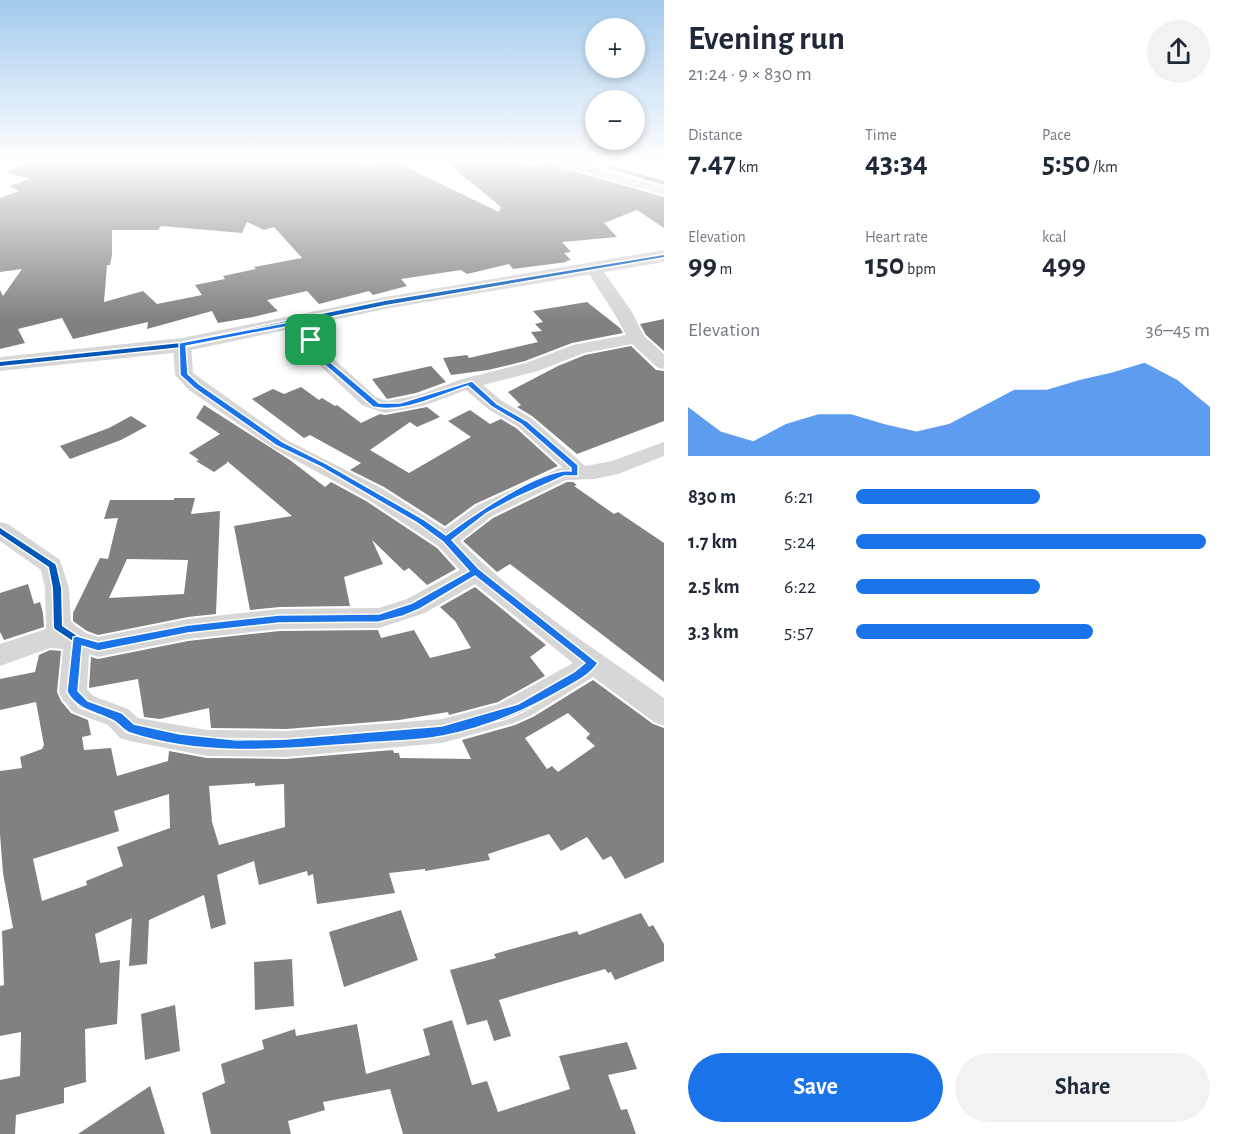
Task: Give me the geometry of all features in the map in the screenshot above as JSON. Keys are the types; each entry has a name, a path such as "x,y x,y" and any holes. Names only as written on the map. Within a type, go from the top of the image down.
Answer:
{"street":[{"path":"0,364 182,345 385,303 664,256"},
{"path":"594,268 602,283 624,312 636,338 664,364"},
{"path":"310,320 307,332 321,357 376,405 385,407 401,406 469,383 532,367 579,349 636,338"},
{"path":"182,345 184,375 196,386 280,444 365,488 446,540 476,572 592,663 664,714"},
{"path":"469,383 495,405 524,422 575,467 575,474"},
{"path":"446,540 484,511 563,473 575,474 618,467 664,448"},
{"path":"0,530 52,566 57,588 58,627 77,640"},
{"path":"0,655 49,638 77,640 98,647 188,629 279,619 379,618 416,606 476,572"},
{"path":"77,640 73,692 84,704 118,717 130,729 180,739 237,745 286,744 442,731 504,715 522,707 578,675 592,663"}],"building":[{"path":"0,214 627,214 604,223 617,237 562,242 571,252 564,253 571,260 567,262 513,269 509,264 467,274 461,270 401,279 407,286 373,295 369,291 319,304 307,291 267,300 278,311 218,323 212,311 147,329 148,322 73,339 62,318 18,329 25,343 0,349 0,290 3,296 22,269 0,272","holes":["247,222 264,230 274,227 302,258 254,267 256,269 223,276 225,279 195,285 202,295 157,304 143,291 104,302 107,265 110,265 112,255 112,230 158,230 161,226 242,233"]},
{"path":"643,214 664,214 664,228"},
{"path":"587,302 620,328 623,333 572,343 525,361 488,370 451,375 443,358 467,355 469,358 538,342 531,332 542,331 535,324 543,322 533,311"},
{"path":"664,319 664,351 646,335 640,324"},
{"path":"631,346 656,370 664,371 664,421 577,454 532,416 517,407 521,405 508,392 585,355"},
{"path":"431,366 446,382 416,393 387,399 372,379"},
{"path":"301,387 319,400 322,398 337,405 361,423 380,414 427,407 440,417 417,427 410,422 370,450 409,473 471,437 448,421 470,410 490,424 501,419 516,428 558,466 475,504 445,526 384,487 350,470 361,463 310,435 304,438 252,399 273,389 284,394"},
{"path":"204,405 290,460 325,487 331,482 366,501 437,548 456,569 427,585 409,568 404,571 372,540 383,564 344,577 350,606 250,610 234,526 292,516 227,461 214,472 196,461 199,460 189,453 220,434 196,418"},
{"path":"131,416 147,426 121,440 70,459 60,446 109,428"},
{"path":"567,482 573,482 577,485 574,486 614,514 618,512 664,543 664,682 510,564 497,572 463,541 493,518"},
{"path":"174,498 195,498 191,514 220,511 216,614 188,617 98,635 87,631 73,621 73,613 100,558 108,559 118,518 104,519 110,500 174,500","holes":["127,559 188,560 184,594 109,598"]},
{"path":"28,584 34,604 40,602 44,627 4,640 0,632 0,593"},
{"path":"475,587 546,645 530,657 545,676 498,702 449,715 448,712 399,720 286,729 211,728 209,708 160,719 144,717 138,679 89,688 91,657 98,659 188,641 280,631 378,630 381,638 414,630 430,658 471,648 455,621 440,607"},
{"path":"50,650 61,651 57,692 61,701 71,713 88,720 91,735 82,737 84,750 111,748 117,776 168,761 169,751 207,758 286,759 393,750 394,753 399,753 400,758 471,759 462,740 515,725 533,717 593,680 653,724 664,728 664,862 625,879 611,856 603,860 587,837 561,851 549,834 488,854 490,860 425,871 425,869 389,873 395,893 317,904 313,874 308,876 307,871 259,885 254,861 217,875 226,924 211,929 204,895 149,920 147,964 129,966 132,918 95,934 100,963 120,960 117,1024 85,1029 86,1082 64,1088 64,1103 16,1115 15,1134 0,1134 0,1080 20,1076 21,1032 0,1036 0,986 4,985 2,931 13,928 3,873 0,834 0,771 22,768 20,757 42,749 44,745 36,702 0,710 0,679 35,672 39,655","holes":["568,713 590,734 586,738 595,746 558,772 552,766 547,769 525,738","284,784 285,827 219,845 212,822 209,786","169,794 170,828 117,847 123,866 86,881 87,885 42,901 33,859 119,831 114,811"]},
{"path":"401,910 418,960 344,987 329,932"},
{"path":"641,913 649,927 653,925 664,944 664,961 615,980 611,972 608,973 605,969 499,1000 511,1036 494,1041 487,1020 467,1025 450,970 496,958 494,954 577,931 579,935"},
{"path":"292,959 294,1006 255,1010 254,962"},
{"path":"175,1005 180,1051 145,1060 141,1014"},
{"path":"452,1020 472,1085 487,1081 498,1112 570,1089 559,1056 627,1042 637,1069 608,1075 621,1110 627,1109 636,1134 403,1134 390,1089 323,1102 325,1110 288,1121 291,1134 211,1134 202,1093 225,1083 221,1064 264,1049 262,1040 295,1029 296,1036 357,1024 366,1074 430,1055 423,1029"},
{"path":"150,1086 165,1134 78,1134"}],"cycle path":[{"path":"0,364 182,345 385,303 664,256"},
{"path":"0,530 52,566 57,588 58,627 77,640 73,692 83,704 118,717 130,729 207,743 286,744 442,731 504,715 522,707 577,675 592,663"}],"route":[{"path":"311,340 307,332 310,320 182,345 184,375 196,386 280,444 324,465 420,521 446,540 476,572 441,594 416,606 379,618 279,619 188,629 98,647 77,640 73,692 84,704 118,717 130,729 180,739 237,745 286,744 442,731 504,715 522,707 564,684 592,663 476,572 446,540 484,511 563,473 575,474 575,467 524,422 495,405 469,383 401,406 376,405 321,357 311,340"}]}
